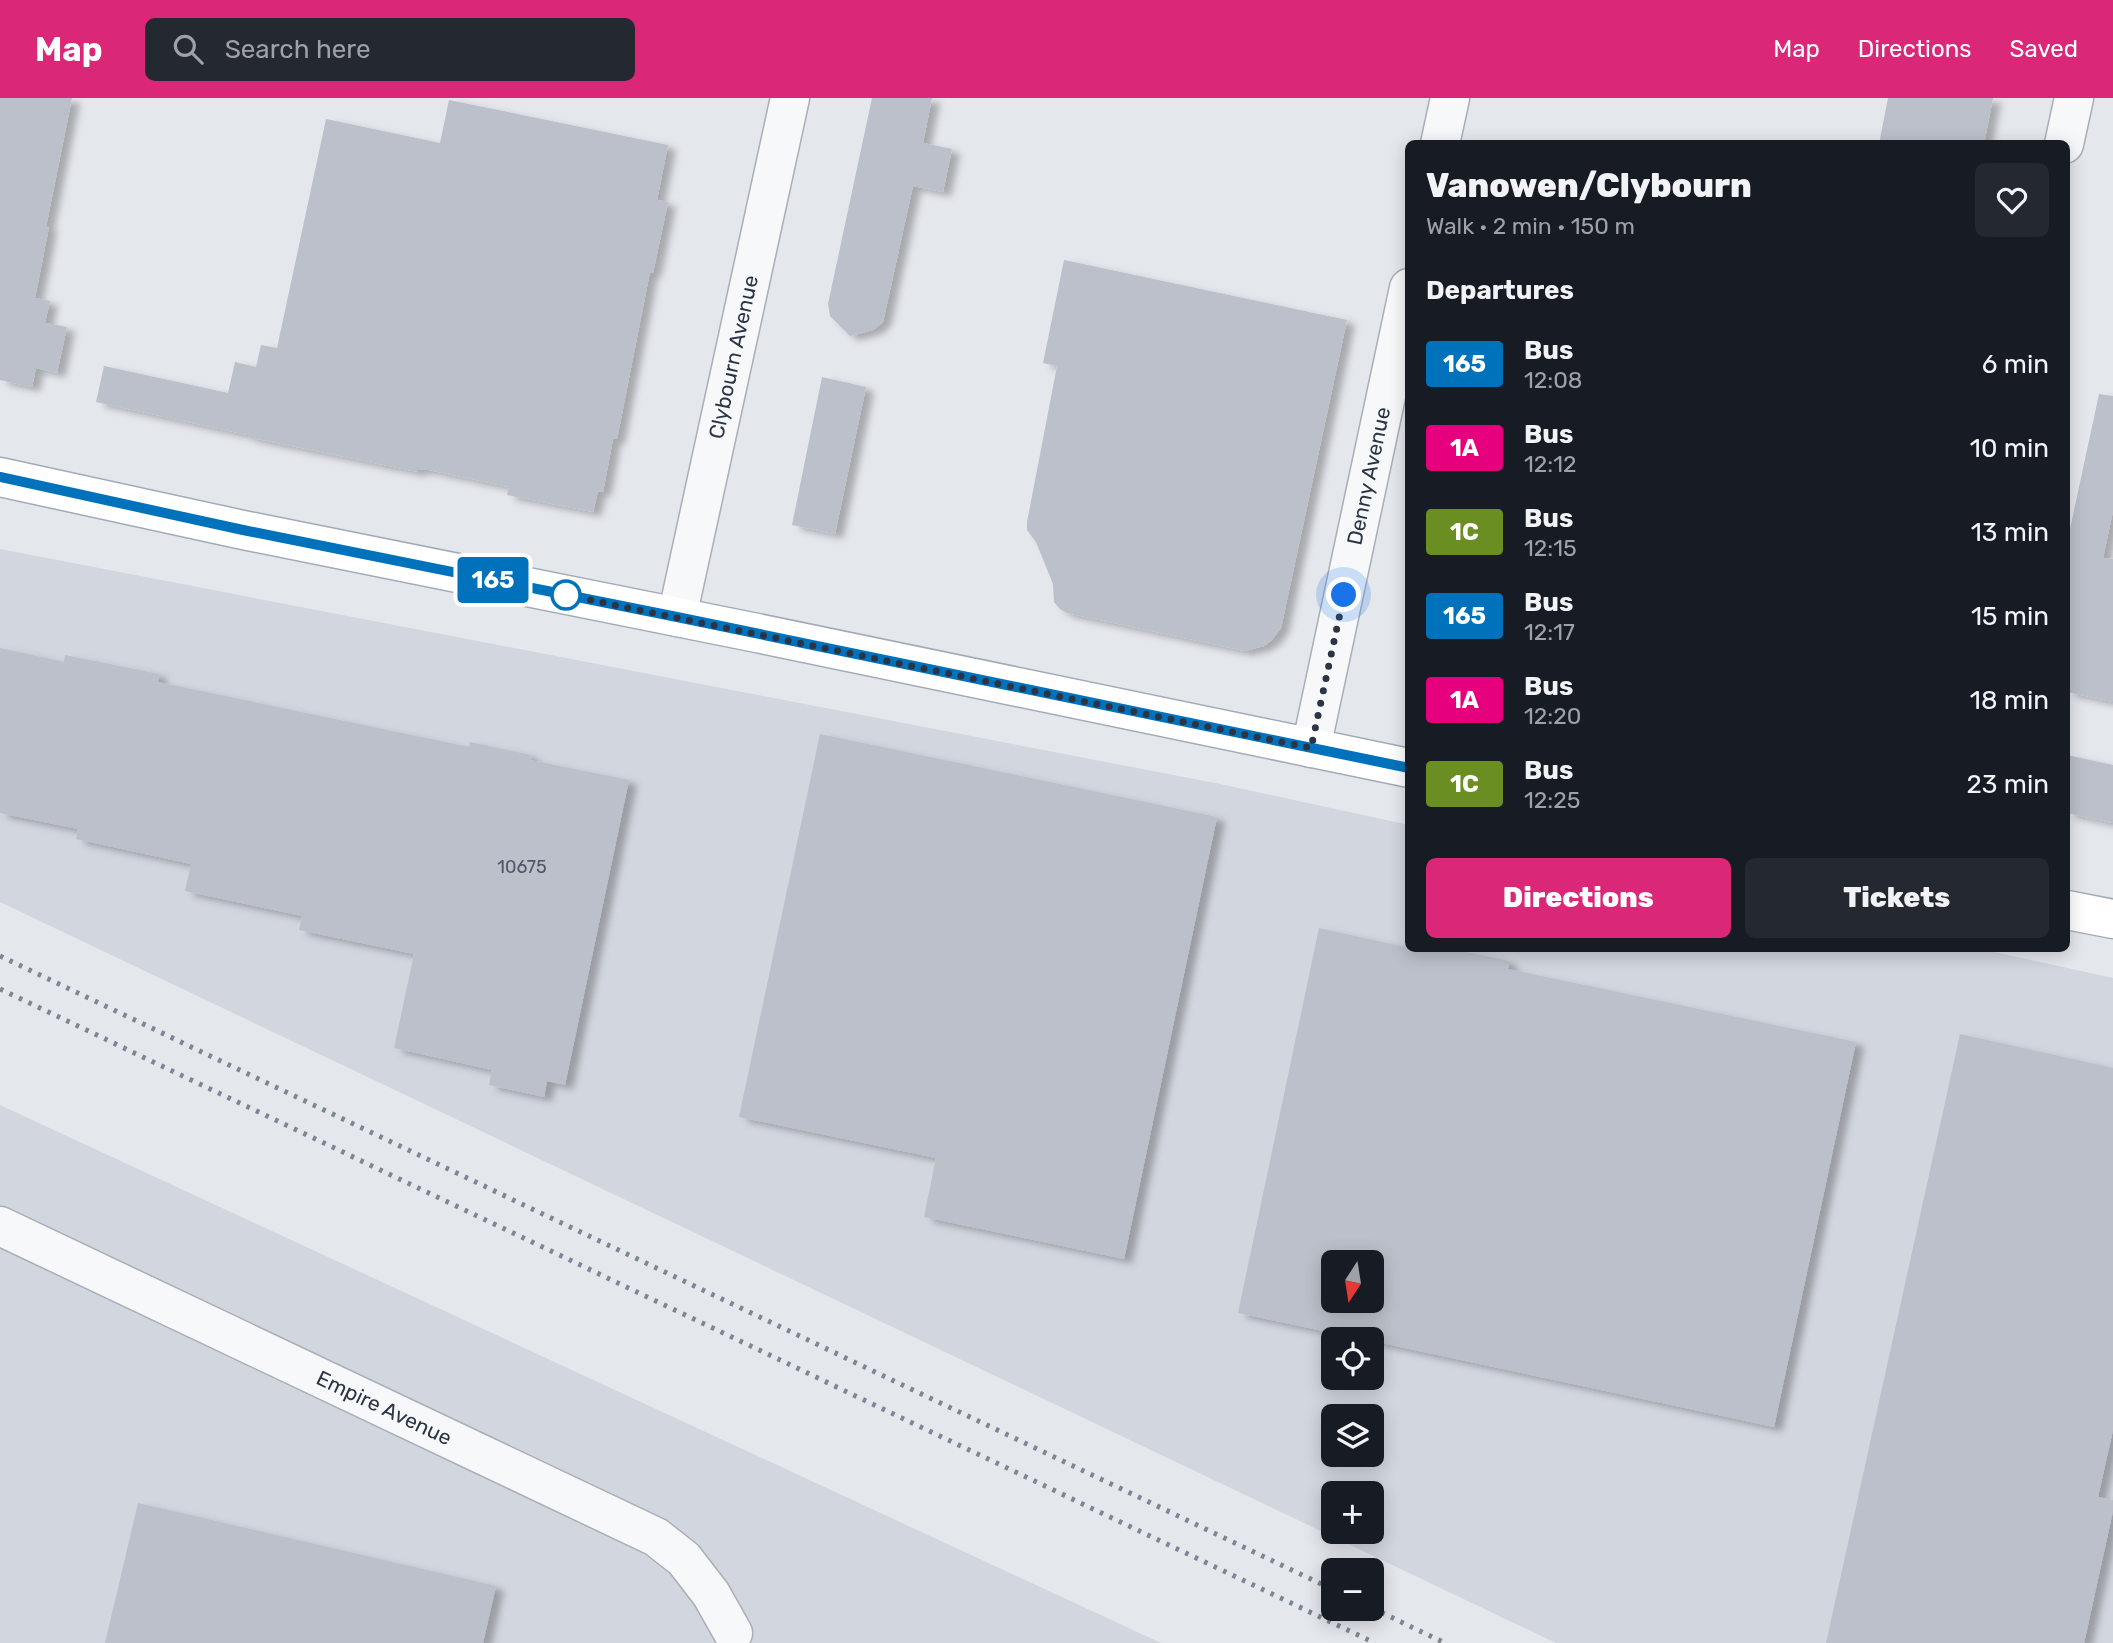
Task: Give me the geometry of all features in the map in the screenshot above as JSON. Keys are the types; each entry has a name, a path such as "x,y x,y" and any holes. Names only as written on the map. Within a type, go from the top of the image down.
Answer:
{"main road":[{"path":"0,477 243,530 1405,767"},
{"path":"2070,911 2113,919"}],"street":[{"name":"Clybourn Avenue","path":"677,617 790,98"},
{"path":"1441,140 1450,98"},
{"path":"2065,140 2074,98"},
{"name":"Denny Avenue","path":"1311,748 1405,307"},
{"name":"Empire Avenue","path":"0,1226 656,1537 684,1559 711,1594 733,1633"}],"shaded area":[{"path":"0,549 1220,784 1405,824 1405,952 1994,952 2113,978 2113,1643 1556,1643 1384,1561 1384,1558 1378,1558 1348,1544 1384,1544 1384,1481 1321,1481 1321,1531 0,902"},
{"path":"0,1105 1161,1643 0,1643"}],"building":[{"path":"0,98 72,98 35,298 50,301 45,323 67,327 57,373 36,368 32,387 0,380"},
{"path":"872,98 932,98 923,143 952,149 943,192 913,186 883,322 873,330 850,336 830,316 828,304"},
{"path":"1888,98 1993,98 1985,140 1880,140"},
{"path":"449,100 668,145 657,200 668,202 653,273 650,272 617,439 613,439 603,492 598,491 593,512 507,495 509,487 429,470 418,469 418,472 96,402 104,366 228,393 235,362 256,367 261,345 277,348 326,119 440,143"},
{"path":"1064,260 1347,320 1281,628 1264,646 1245,651 1067,613 1054,602 1053,584 1036,542 1027,530 1027,522 1057,366 1043,363"},
{"path":"822,377 866,387 835,534 792,525"},
{"path":"2099,394 2113,396 2113,511 2103,558 2113,559 2113,702 2070,693 2070,529"},
{"path":"0,648 64,662 65,655 159,674 158,682 469,747 470,742 531,755 530,760 629,780 565,1085 547,1081 544,1097 489,1085 492,1070 394,1048 414,954 299,930 302,916 185,891 191,864 76,839 78,829 0,813"},
{"path":"820,734 1217,817 1124,1259 924,1217 936,1158 739,1117"},
{"path":"2070,756 2113,765 2113,823 2070,814"},
{"path":"1319,928 1405,947 1405,952 1466,952 1509,961 1508,969 1856,1042 1774,1427 1384,1344 1384,1327 1321,1327 1321,1331 1238,1313"},
{"path":"1960,1034 2113,1068 2113,1430 2098,1497 2113,1500 2113,1511 2084,1643 1826,1643"},
{"path":"138,1503 496,1586 483,1643 105,1643"}],"railway":[{"path":"0,956 1321,1584"},
{"path":"0,989 1375,1643"},
{"path":"1384,1614 1445,1643"}],"bus line":[{"name":"165","path":"0,477 243,530 1405,767"}],"route":[{"path":"566,595 1311,748 1344,595"}]}
